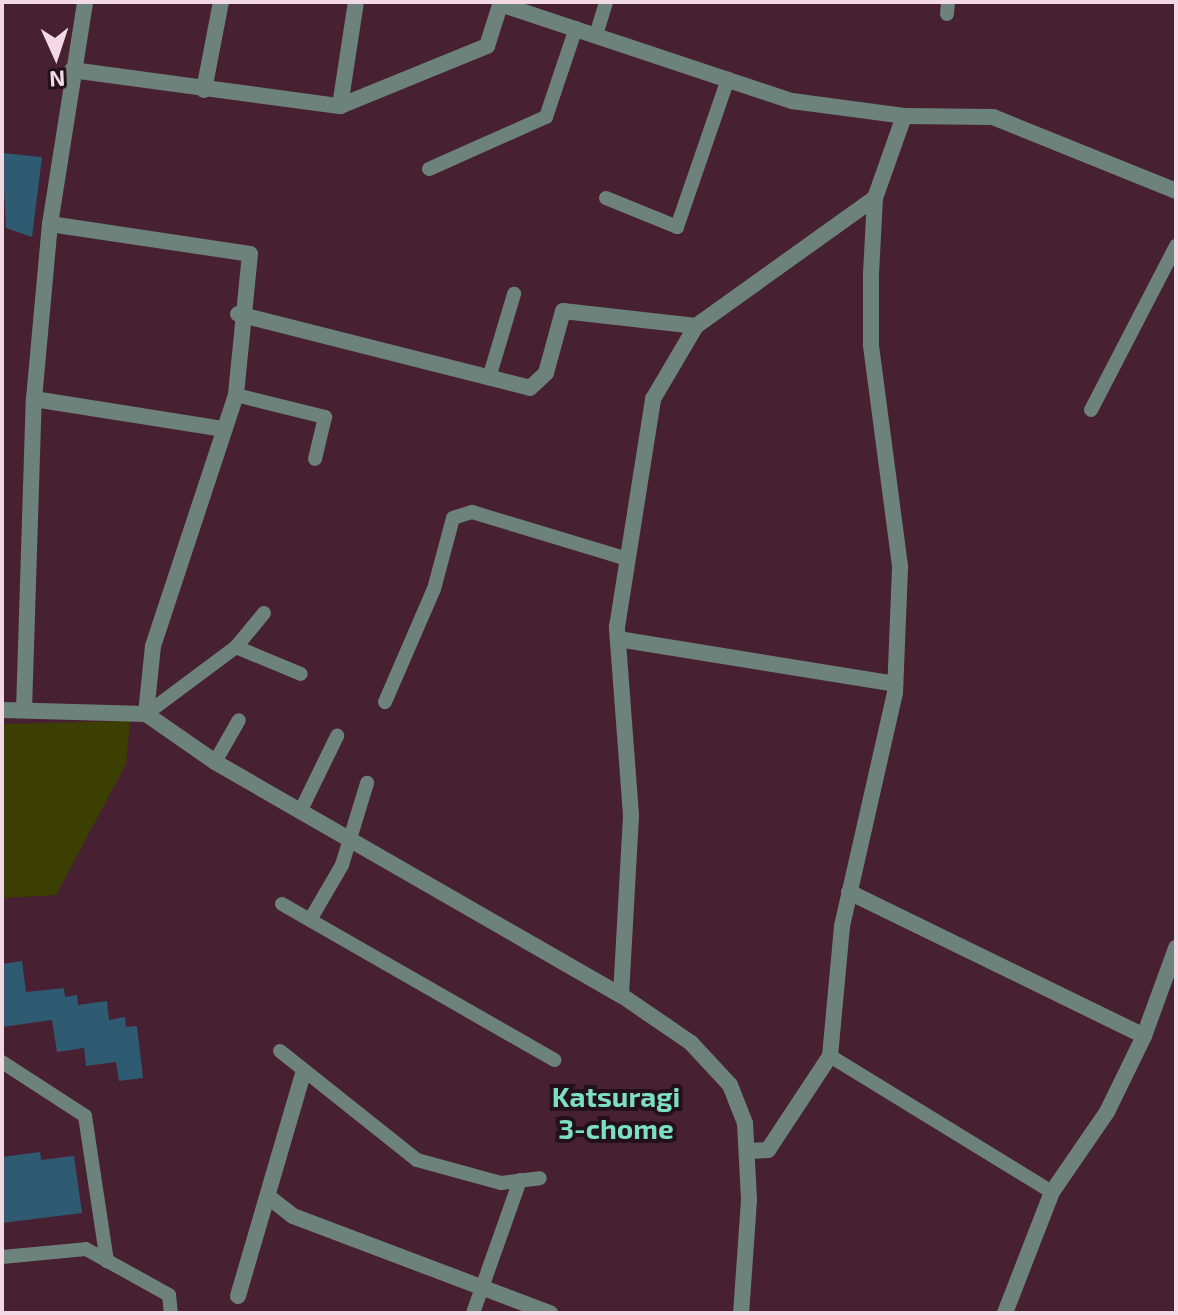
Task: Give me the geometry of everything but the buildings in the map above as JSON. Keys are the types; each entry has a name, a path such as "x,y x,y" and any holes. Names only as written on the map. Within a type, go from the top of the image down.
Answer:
{"street":[{"path":"24,710 34,399 50,224 85,2"},
{"path":"204,90 221,2"},
{"path":"340,106 356,2"},
{"path":"72,70 340,106 487,46 501,3 792,101 904,116 993,117 1174,184"},
{"path":"749,1151 768,1150 830,1056 849,892 895,684 902,608 897,525 871,345 875,198 904,116"},
{"path":"621,995 631,815 618,639 624,558 653,399 696,326 875,198"},
{"path":"50,224 250,254 238,314 243,357 236,395 153,646 146,714"},
{"path":"238,314 530,388 546,373 563,311 696,326"},
{"path":"34,399 223,429"},
{"path":"618,639 895,684"},
{"path":"2,710 146,714 215,762 621,995 691,1043 730,1085 749,1151 741,1313"},
{"path":"849,892 1144,1036"},
{"path":"1005,1313 1052,1192 1107,1112 1144,1036 1176,948"},
{"path":"238,1296 270,1198 303,1074"},
{"path":"270,1198 293,1216 550,1313"}],"lane":[{"path":"596,35 606,2"},
{"path":"429,169 546,117 576,28"},
{"path":"606,198 677,227 728,79"},
{"path":"1091,410 1176,246"},
{"path":"489,378 514,294"},
{"path":"236,395 325,417 315,459"},
{"path":"385,702 434,589 453,518 472,512 624,558"},
{"path":"146,714 236,647 264,613"},
{"path":"236,647 301,674"},
{"path":"215,762 239,720"},
{"path":"300,812 337,736"},
{"path":"310,920 350,837 367,783"},
{"path":"282,904 554,1060"},
{"path":"280,1051 303,1074 417,1160 455,1174 520,1180 540,1178"},
{"path":"830,1056 1052,1192"},
{"path":"2,1062 85,1116 107,1261"},
{"path":"473,1313 520,1180"},
{"path":"2,1257 86,1249 169,1295 171,1313"}],"shaded area":[{"path":"130,721 126,764 56,895 2,898 2,724"}],"district":[{"name":"Katsuragi 3-chome","path":"616,1112"}]}
